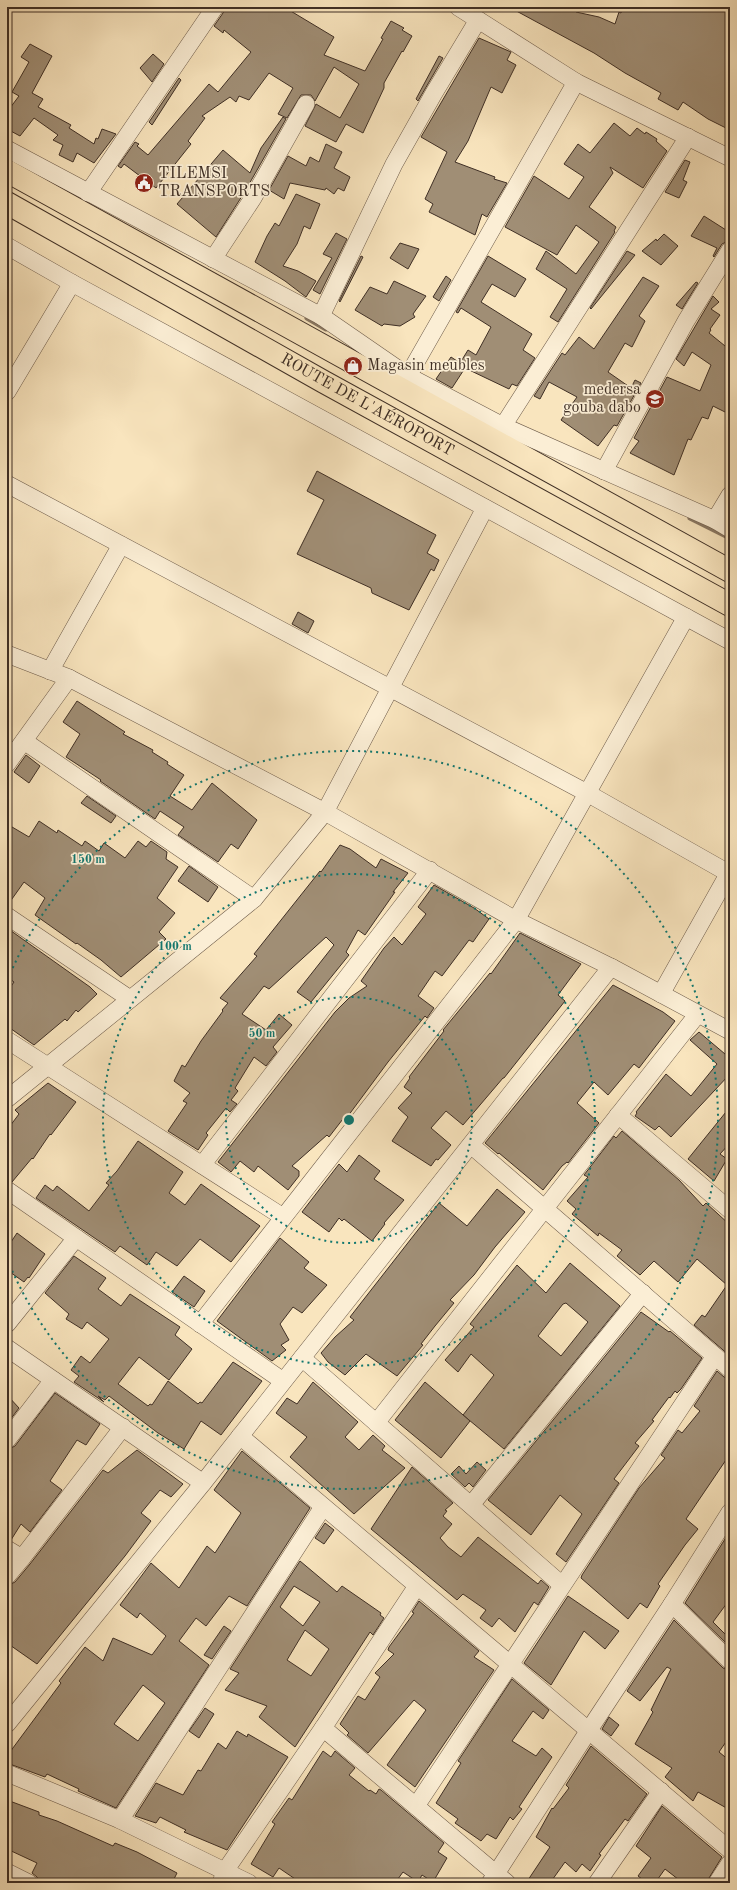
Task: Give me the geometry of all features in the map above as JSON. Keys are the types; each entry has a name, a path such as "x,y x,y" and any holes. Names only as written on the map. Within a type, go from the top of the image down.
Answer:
{"highway":[{"name":"ROUTE DE L'AÉROPORT","path":"7,171 730,571"},
{"name":"ROUTE DE L'AÉROPORT","path":"7,203 331,386 730,604"}],"street":[{"path":"88,193 215,7"},
{"path":"458,7 576,82 730,158"},
{"path":"321,316 394,164 434,93 478,20"},
{"path":"408,376 576,82"},
{"path":"213,259 253,198 306,104"},
{"path":"503,426 688,137"},
{"path":"7,149 321,316 408,376 503,426 715,520 730,529"},
{"path":"7,246 72,283 730,641"},
{"path":"604,471 686,321 730,250"},
{"path":"7,392 72,283"},
{"path":"7,484 587,793 730,873 661,994"},
{"path":"715,520 730,495"},
{"path":"7,1099 254,899 325,812 485,508"},
{"path":"50,671 121,545"},
{"path":"200,1324 516,920 686,617"},
{"path":"7,654 69,678 325,812 516,920 611,967 730,1031"},
{"path":"7,764 69,678"},
{"path":"24,741 254,899"},
{"path":"202,1166 430,870"},
{"path":"7,916 130,999"},
{"path":"7,1724 204,1482 611,967"},
{"path":"376,1423 697,1014"},
{"path":"7,1040 283,1218"},
{"path":"618,1115 730,1210"},
{"path":"471,1145 730,1369"},
{"path":"7,1190 283,1381"},
{"path":"7,1324 76,1238"},
{"path":"471,1505 642,1293"},
{"path":"9,1354 53,1380 204,1482"},
{"path":"416,1806 715,1356"},
{"path":"302,1358 562,1585"},
{"path":"7,1440 53,1380"},
{"path":"7,1576 123,1427"},
{"path":"240,1436 730,1850"},
{"path":"120,1820 324,1506"},
{"path":"323,1728 416,1806 498,1880 589,1730 672,1604 730,1512"},
{"path":"7,1548 22,1558"},
{"path":"223,1877 417,1586"},
{"path":"672,1604 730,1661"},
{"path":"7,1773 120,1820 223,1877 249,1883"},
{"path":"597,1883 661,1791"},
{"path":"717,1883 730,1863"},
{"path":"7,1872 29,1883"}],"building":[{"path":"225,7 284,7 334,37 324,55 365,71 383,39 381,38 391,21 404,28 402,30 412,36 384,83 384,88 363,133 346,124 336,142 305,126 316,104 340,118 359,84 334,67 315,101 311,95 301,95 287,118 278,114 293,88 269,73 249,100 239,96 236,102 230,97 202,116 205,118 188,141 191,144 156,188 124,164 121,168 118,166 135,142 139,144 137,146 148,155 209,84 218,92 251,52 224,30 223,33 214,26 223,13"},
{"path":"509,7 577,7 576,12 599,17 615,24 619,12 621,13 623,7 730,7 730,130 708,119 683,102 678,110 658,99 661,93 625,73 594,53"},
{"path":"479,38 511,52 507,60 516,65 502,93 491,87 468,141 455,162 507,183 487,217 482,214 475,235 429,212 433,204 425,199 447,152 421,137"},
{"path":"30,44 52,56 32,93 43,99 38,107 71,125 69,128 94,144 102,129 116,134 94,163 77,153 73,162 59,155 63,145 53,140 58,135 34,118 20,136 7,129 7,112 19,96 12,92 29,62 21,57"},
{"path":"153,54 164,64 152,82 140,68"},
{"path":"439,56 443,58 418,101 416,99"},
{"path":"179,78 181,80 152,125 149,122"},
{"path":"283,117 286,119 244,193 216,237 177,204 223,150 250,173 261,148"},
{"path":"614,123 630,136 637,128 645,134 646,132 657,139 656,141 667,151 643,188 610,167 613,173 589,207 616,227 615,232 558,322 550,317 567,289 536,269 546,251 576,274 599,242 576,225 557,255 505,227 534,176 569,199 584,177 564,164 578,144 590,153"},
{"path":"326,144 342,152 334,168 350,177 344,191 338,188 334,194 326,188 325,190 290,183 284,199 269,190 288,156 306,166 310,157 319,162"},
{"path":"685,160 690,162 683,180 687,182 679,198 665,192"},
{"path":"296,194 320,204 310,229 304,226 297,244 283,266 298,271 316,281 306,297 285,281 255,262 267,236 275,223 279,226"},
{"path":"704,216 726,230 730,222 730,240 722,244 714,257 713,256 717,248 691,236"},
{"path":"336,233 347,239 320,294 313,290 332,258 323,254"},
{"path":"664,234 678,246 661,265 642,251 656,239 657,241"},
{"path":"400,243 419,249 408,269 390,258"},
{"path":"627,251 635,255 591,309 590,308"},
{"path":"361,256 363,257 340,302 339,301"},
{"path":"488,256 526,279 515,297 492,284 481,302 532,334 523,350 535,358 517,386 512,384 509,389 465,368 452,388 436,379 451,357 460,363 468,350 476,355 491,327 461,308 458,313 456,312"},
{"path":"446,276 451,280 439,301 433,297"},
{"path":"643,277 659,286 639,316 645,321 632,347 625,343 608,372 631,388 635,380 641,383 617,426 614,425 598,446 561,420 577,397 549,382 540,399 534,396 562,353 565,355 579,337 594,349"},
{"path":"394,281 426,296 413,314 415,317 400,326 384,324 382,326 355,310 370,287 387,294"},
{"path":"696,282 698,283 682,309 676,305"},
{"path":"713,296 719,302 711,309 720,315 710,329 711,330 709,333 730,350 730,401 725,412 713,406 708,419 702,417 691,440 688,439 674,475 630,453 639,441 634,438 667,377 700,391 711,365 692,352 684,366 676,359"},
{"path":"317,471 436,535 427,553 439,560 434,571 431,569 409,610 372,593 371,588 297,554 324,500 307,491"},
{"path":"298,612 314,621 308,633 292,624"},
{"path":"77,701 125,732 123,734 153,750 152,752 168,762 167,764 184,775 170,796 192,810 212,783 257,820 238,849 231,844 218,862 178,835 184,827 160,811 155,819 66,757 80,734 63,722"},
{"path":"26,755 40,766 29,783 14,772"},
{"path":"87,796 116,816 111,823 81,803"},
{"path":"39,821 57,833 58,830 82,846 85,841 99,851 104,843 125,858 138,841 146,847 151,841 167,852 166,859 178,867 157,898 175,913 159,932 166,939 121,977 101,960 35,915 45,898 24,882 7,906 7,824 29,837"},
{"path":"340,845 350,849 376,868 381,859 408,873 393,892 395,892 365,935 358,930 346,952 349,955 311,1002 297,992 334,945 326,937 269,989 264,986 242,1014 266,1030 279,1014 292,1025 273,1047 277,1052 266,1066 254,1057 235,1088 238,1091 231,1100 237,1104 230,1112 226,1108 206,1133 208,1135 198,1150 168,1131 187,1103 183,1101 190,1093 174,1081 182,1065 185,1067 201,1041 228,1003 220,998 257,956 254,954 320,871 321,872"},
{"path":"189,866 218,887 208,902 178,881"},
{"path":"434,885 474,908 489,919 473,942 469,940 442,976 435,971 418,996 434,1008 427,1018 425,1016 388,1062 348,1116 346,1115 329,1137 327,1135 292,1166 299,1171 299,1176 288,1190 258,1166 254,1172 240,1161 231,1172 218,1162 335,1012 349,998 367,986 361,981 384,948 394,937 402,945 426,914 418,907"},
{"path":"7,928 90,987 97,994 78,1012 76,1010 67,1021 65,1019 34,1045 7,1026 7,992 14,982 7,977"},
{"path":"520,933 581,964 558,995 565,1001 504,1078 463,1125 446,1111 431,1128 451,1145 438,1160 436,1159 431,1166 392,1141 408,1117 398,1108 412,1093 404,1087 410,1078 409,1077 444,1031 443,1030 490,973 491,974"},
{"path":"613,985 663,1012 675,1021 639,1068 634,1064 608,1095 594,1082 577,1103 599,1123 568,1163 567,1162 562,1166 543,1190 485,1143"},
{"path":"699,1032 725,1054 730,1048 730,1076 729,1075 671,1137 659,1126 655,1130 635,1116 637,1113 636,1112 666,1074 691,1096 717,1064 690,1040"},
{"path":"48,1083 76,1102 51,1135 50,1134 33,1159 32,1158 12,1182 7,1180 7,1130 19,1114 15,1110"},
{"path":"730,1107 730,1143 720,1154 727,1159 714,1181 688,1159"},
{"path":"622,1131 679,1180 703,1206 706,1203 730,1225 730,1356 694,1325 702,1315 705,1317 727,1285 697,1259 678,1282 654,1261 640,1275 617,1256 622,1250 599,1233 598,1236 572,1214 576,1209 567,1201 588,1177 584,1175 614,1136 616,1138"},
{"path":"138,1141 183,1172 169,1193 185,1205 201,1184 260,1226 231,1262 200,1239 177,1266 156,1252 147,1265 120,1246 115,1252 36,1198 45,1185 53,1191 57,1186 89,1211 109,1185 106,1183 117,1171"},
{"path":"359,1155 380,1171 374,1179 404,1200 384,1223 385,1224 372,1241 344,1219 342,1221 339,1218 329,1232 302,1212 339,1164 347,1172"},
{"path":"497,1189 525,1212 495,1247 474,1275 450,1300 454,1303 421,1344 423,1345 397,1376 366,1354 345,1375 328,1362 321,1353 335,1337 354,1320 350,1317 439,1203 467,1226"},
{"path":"17,1233 45,1254 29,1278 28,1277 24,1282 7,1270 7,1248"},
{"path":"280,1238 309,1262 304,1268 327,1285 302,1313 293,1307 280,1324 289,1340 281,1345 286,1350 272,1361 217,1321"},
{"path":"74,1256 106,1278 98,1289 121,1306 130,1294 180,1327 175,1335 192,1349 169,1380 139,1357 118,1384 148,1406 150,1404 152,1405 168,1381 198,1404 200,1402 202,1403 233,1362 262,1381 221,1435 201,1421 184,1449 158,1433 109,1396 105,1400 98,1396 104,1402 74,1382 79,1376 71,1370 81,1356 90,1363 109,1339 87,1322 82,1329 66,1319 69,1314 45,1293"},
{"path":"570,1263 620,1306 504,1449 463,1415 494,1375 471,1354 458,1372 445,1360 474,1327 470,1324 517,1265 546,1293","holes":["566,1303 588,1322 561,1356 538,1336 563,1304"]},
{"path":"184,1276 205,1291 194,1307 172,1292"},
{"path":"641,1312 669,1332 670,1331 702,1358 681,1389 677,1393 675,1391 670,1398 669,1397 652,1420 654,1421 635,1443 639,1446 614,1479 619,1483 566,1562 556,1554 582,1514 560,1495 531,1535 488,1500"},
{"path":"717,1371 724,1377 730,1379 730,1454 686,1519 698,1529 658,1584 660,1586 647,1608 640,1603 628,1619 581,1578 582,1575 639,1488 665,1458 661,1455 678,1430 682,1433 700,1411 694,1406"},
{"path":"313,1382 358,1422 345,1437 359,1450 373,1435 385,1446 382,1450 405,1468 354,1514 290,1457 307,1437 276,1413 287,1398 297,1404"},
{"path":"425,1382 470,1421 441,1458 395,1420"},
{"path":"55,1393 100,1424 86,1445 77,1440 50,1481 62,1490 30,1532 21,1524 11,1540 7,1539 7,1450 15,1446"},
{"path":"7,1395 19,1408 7,1424"},
{"path":"137,1450 183,1484 171,1497 160,1490 141,1513 151,1521 125,1556 37,1664 7,1643 7,1586 15,1582 30,1564 103,1470 108,1473"},
{"path":"242,1451 310,1508 247,1606 229,1596 206,1626 196,1618 179,1641 209,1665 116,1808 78,1791 79,1789 47,1774 45,1777 7,1763 7,1756 61,1683 59,1681 85,1647 103,1661 113,1638 152,1655 166,1636 140,1613 137,1618 120,1605 151,1563 179,1588 207,1546 215,1553 241,1513 214,1490","holes":["143,1685 165,1703 138,1741 114,1724"]},
{"path":"477,1462 486,1470 473,1487 469,1483 465,1487 451,1474 459,1466 466,1474"},
{"path":"412,1467 453,1503 445,1510 447,1511 443,1516 452,1524 440,1538 448,1547 461,1557 478,1537 538,1584 541,1580 549,1587 538,1605 534,1602 515,1632 499,1618 492,1627 480,1618 486,1610 463,1594 457,1600 371,1529"},
{"path":"325,1523 334,1530 324,1544 315,1538"},
{"path":"730,1531 730,1599 713,1622 730,1639 730,1647 685,1603"},
{"path":"300,1561 337,1592 342,1586 381,1613 380,1615 384,1618 373,1635 370,1632 295,1747 259,1717 267,1706 225,1690 239,1673 230,1669","holes":["294,1586 320,1602 303,1626 280,1607","305,1630 329,1649 311,1676 287,1660"]},
{"path":"568,1596 619,1631 605,1649 584,1631 551,1685 524,1663"},
{"path":"419,1601 479,1651 474,1657 494,1670 415,1787 387,1765 426,1710 414,1700 368,1753 347,1735 349,1733 340,1724 358,1696 365,1700 380,1677 375,1673 394,1654 388,1650 389,1647 414,1613 412,1612"},
{"path":"674,1620 723,1668 730,1671 730,1736 719,1752 730,1761 730,1810 698,1792 693,1801 665,1777 672,1768 635,1744 653,1712 651,1710 671,1669 667,1667 640,1701 627,1691"},
{"path":"224,1626 231,1631 212,1659 204,1655"},
{"path":"512,1679 549,1710 543,1719 533,1711 512,1741 536,1756 542,1748 552,1757 519,1807 522,1809 513,1820 510,1817 496,1839 487,1834 481,1841 455,1823 458,1819 436,1803 461,1763 458,1761"},
{"path":"205,1708 214,1714 199,1738 189,1731"},
{"path":"609,1717 619,1725 611,1736 602,1729"},
{"path":"237,1731 247,1737 248,1734 288,1757 227,1850 184,1832 186,1830 160,1817 156,1823 135,1816 156,1783 183,1795 198,1770 201,1771 218,1743 226,1749"},
{"path":"591,1746 647,1794 628,1821 625,1819 599,1854 601,1855 590,1871 582,1864 576,1872 565,1862 550,1883 526,1883 550,1847 536,1837 552,1808 553,1809 569,1788 566,1785"},
{"path":"323,1751 331,1757 335,1751 355,1768 349,1775 369,1791 370,1790 376,1794 379,1789 381,1790 444,1843 438,1852 447,1858 433,1882 422,1875 418,1882 403,1872 395,1883 301,1883 279,1868 273,1877 251,1864 275,1824 272,1822 289,1798 292,1800"},
{"path":"7,1800 39,1812 39,1815 57,1821 113,1846 115,1843 137,1852 177,1873 172,1883 39,1883 37,1877 32,1873 37,1863 7,1849"},
{"path":"662,1806 722,1857 707,1883 683,1883 665,1869 655,1883 647,1883 638,1876 651,1858 636,1846"}],"waterway":[{"path":"307,318 326,329"},
{"path":"690,518 730,538"}],"place":[{"name":"TILEMSI TRANSPORTS","path":"144,183"},
{"name":"Magasin meubles","path":"353,366"},
{"name":"medersa gouba dabo","path":"655,399"}]}
